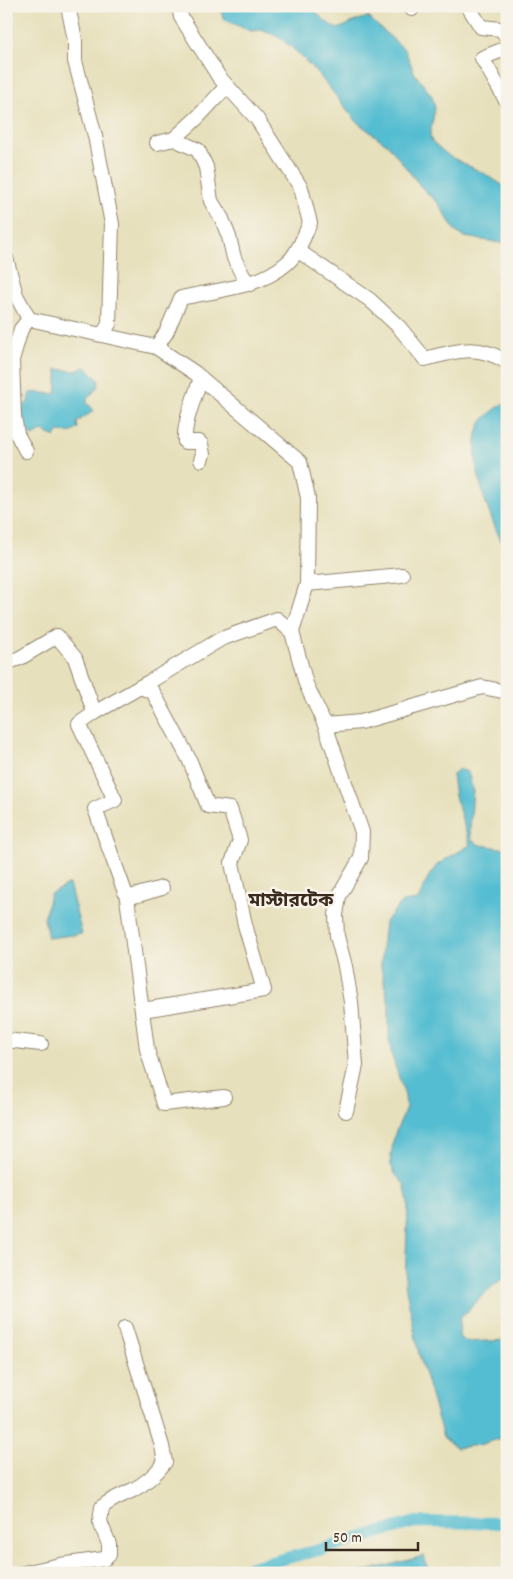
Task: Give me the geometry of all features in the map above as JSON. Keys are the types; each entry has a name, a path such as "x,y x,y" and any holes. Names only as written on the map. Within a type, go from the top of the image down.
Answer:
{"street":[{"path":"68,6 75,40 75,61 95,136 112,224 109,324 103,334"},
{"path":"156,347 166,333 181,298 257,282 287,263 297,250 310,223 301,188 257,119 220,77 182,17 179,6"},
{"path":"468,6 481,27 501,29 507,37"},
{"path":"507,48 482,58 507,102"},
{"path":"157,143 174,139 227,86"},
{"path":"174,139 198,150 206,167 211,201 222,219 234,258 243,276 250,284"},
{"path":"297,250 370,300 399,327 425,359 459,351 476,350 494,354 507,362"},
{"path":"6,258 16,295 29,319"},
{"path":"29,319 156,347 201,378 300,462 308,498 307,584 292,632 306,684 325,725 362,832 361,858 339,896 336,915 337,936 346,966 351,1002 356,1065 346,1111"},
{"path":"26,451 17,434 14,416 12,360 21,329 29,319"},
{"path":"201,378 186,425 185,438 185,442 198,442 201,444 201,460"},
{"path":"307,584 402,575"},
{"path":"224,1097 164,1104 147,1049 127,898 95,809 114,800 79,724 96,712 221,639 277,619 292,632"},
{"path":"6,663 20,658 57,636 74,658 96,712"},
{"path":"140,687 153,692 188,759 208,806 230,809 240,840 232,863 245,924 264,990 142,1010"},
{"path":"325,725 361,722 482,687 507,692"},
{"path":"127,898 162,888"},
{"path":"6,1040 41,1044"},
{"path":"24,1573 60,1565 104,1560 109,1555 109,1544 100,1522 102,1507 112,1498 133,1490 156,1475 166,1462 125,1328"}],"water":[{"path":"220,6 312,6 330,25 338,29 368,17 405,50 415,74 432,96 435,108 430,135 432,142 449,156 485,174 507,188 507,244 465,237 456,232 438,203 422,188 388,145 358,123 319,75 299,54 282,39 264,30 250,31 223,19"},
{"path":"84,367 99,380 98,387 87,399 87,403 93,409 92,412 77,422 78,428 76,430 57,433 56,437 42,431 33,436 20,425 21,407 27,402 30,393 57,393 57,369 76,371"},
{"path":"507,402 507,552 487,508 482,490 478,472 476,438 482,421"},
{"path":"459,769 468,772 473,790 471,840 480,845 507,849 507,1276 488,1291 460,1319 459,1337 466,1342 507,1340 507,1436 479,1445 456,1448 443,1437 419,1354 405,1284 408,1202 404,1184 395,1174 390,1163 394,1136 406,1108 405,1096 392,1056 389,1038 389,1005 381,967 385,922 402,902 418,900 430,874 438,864 470,845 455,796 452,775"},
{"path":"69,884 82,934 48,938 44,918 50,894"},
{"path":"424,1556 429,1573 359,1573"}],"waterway":[{"path":"227,1573 319,1550 415,1522 507,1523"}],"district":[{"name":"মাস্টারটেক","path":"291,899"}]}
